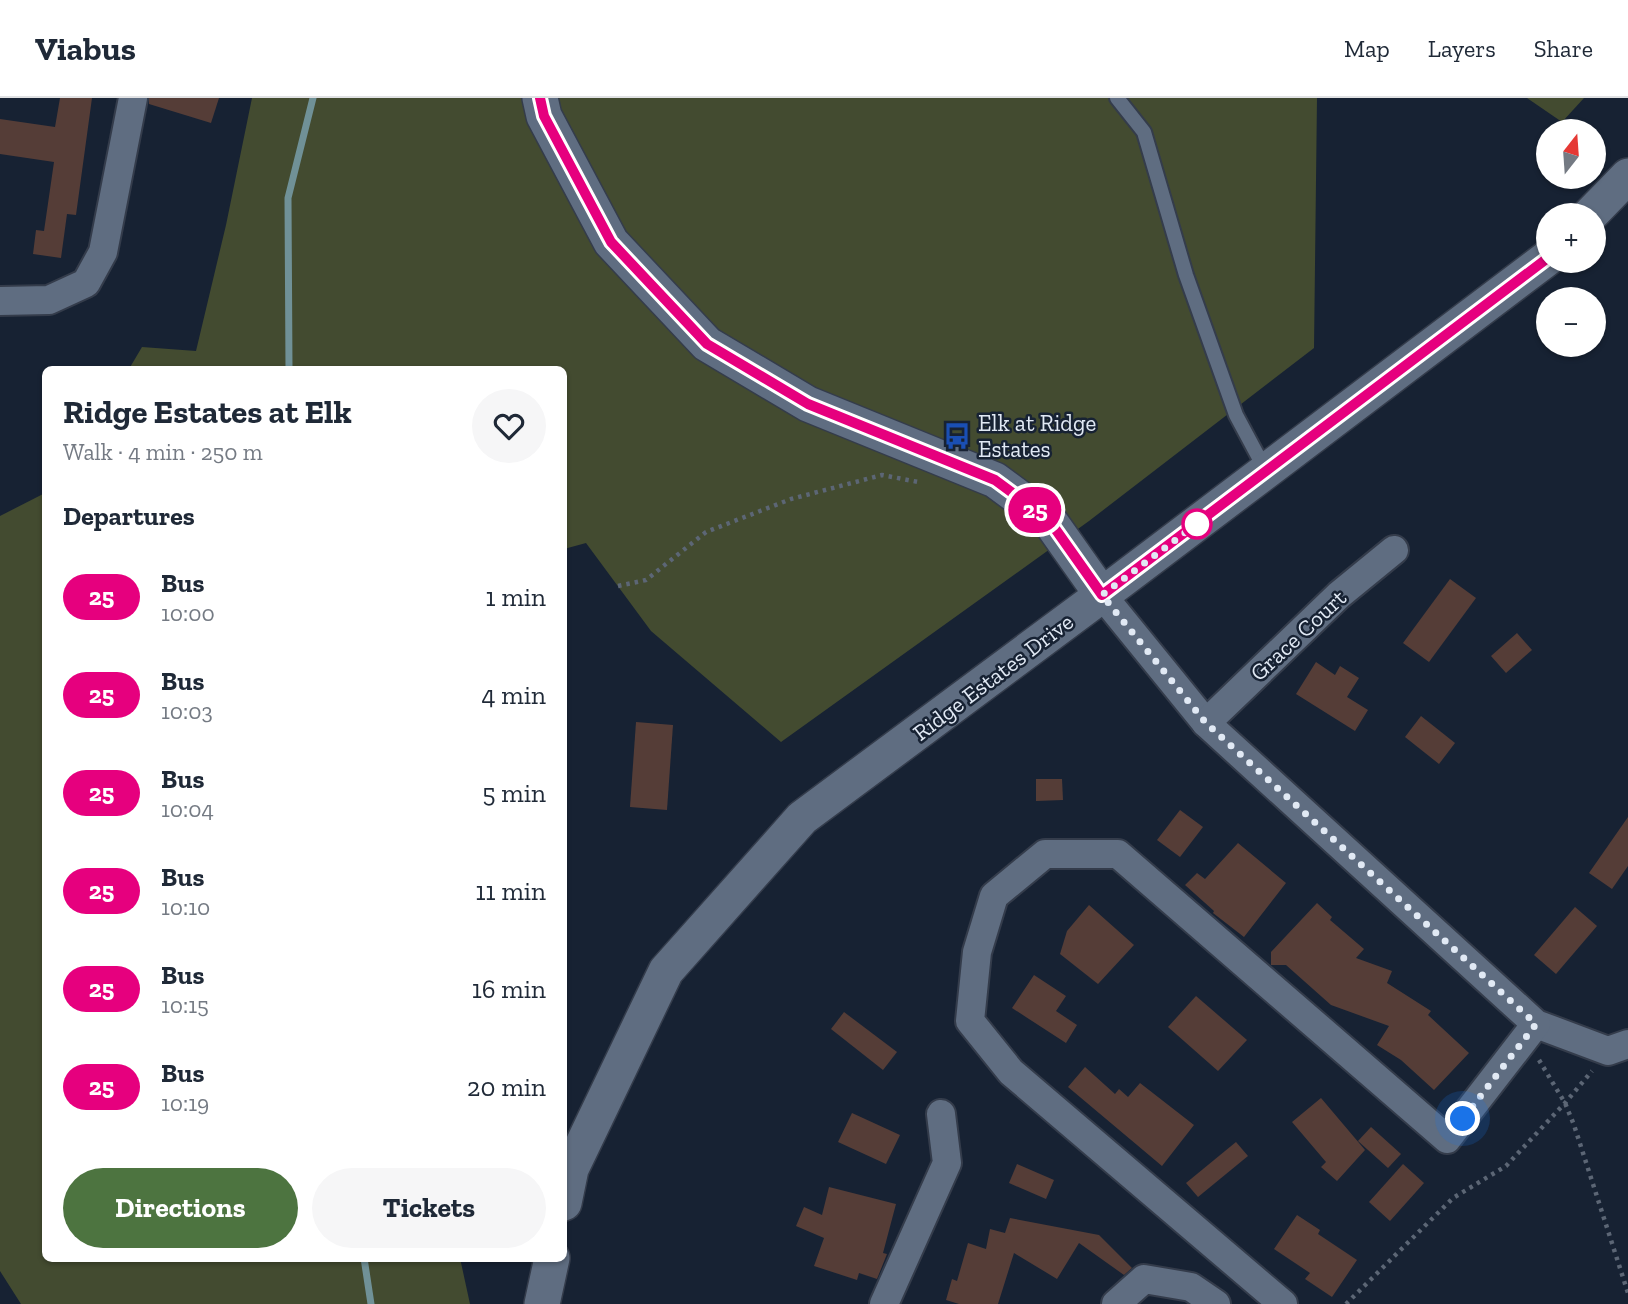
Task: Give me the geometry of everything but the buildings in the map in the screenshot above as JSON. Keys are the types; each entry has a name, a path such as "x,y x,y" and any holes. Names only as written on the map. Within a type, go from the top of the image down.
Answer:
{"street":[{"path":"0,301 49,300 86,284 103,252 133,98"},
{"path":"540,98 544,116 611,242 707,344 808,404 995,480 1049,520 1102,595 1206,723 1531,1031 1618,1048"},
{"path":"1602,203 1628,176"},
{"name":"Ridge Estates Drive","path":"567,1188 571,1169 666,971 802,818 1536,269"},
{"name":"Grace Court","path":"1206,723 1339,595 1394,550"},
{"path":"1283,1304 1011,1072 970,1021 977,952 994,897 1045,854 1118,855 1447,1139 1531,1031"},
{"path":"884,1304 947,1163 941,1114"},
{"path":"542,1304 551,1262"},
{"path":"1116,1304 1144,1279 1191,1287 1216,1304"}],"lane":[{"path":"1116,98 1144,132 1186,275 1227,390 1236,415 1266,472"}],"path":[{"path":"618,586 646,580 706,532 791,499 882,475 920,482"},
{"path":"1531,1031 1565,1103 1628,1293"},
{"path":"1346,1304 1453,1198 1506,1166 1618,1048"}],"green space":[{"path":"252,98 1317,98 1314,348 1089,521 781,742 651,631 586,543 567,548 567,366 131,366 142,347 196,351"},
{"path":"1527,98 1584,98 1565,119 1558,119"},
{"path":"42,495 42,1262 461,1262 470,1304 21,1304 0,1271 0,516"}],"waterway":[{"path":"289,366 288,198 313,98"},
{"path":"365,1262 371,1304"}],"bus line":[{"name":"25","path":"540,98 544,116 611,242 707,344 808,404 995,480 1049,520 1102,595 1536,269"}],"place":[{"name":"Elk at Ridge Estates","path":"957,436"}],"route":[{"path":"1197,524 1206,517 1102,595 1206,723 1536,1024 1463,1119"}]}
